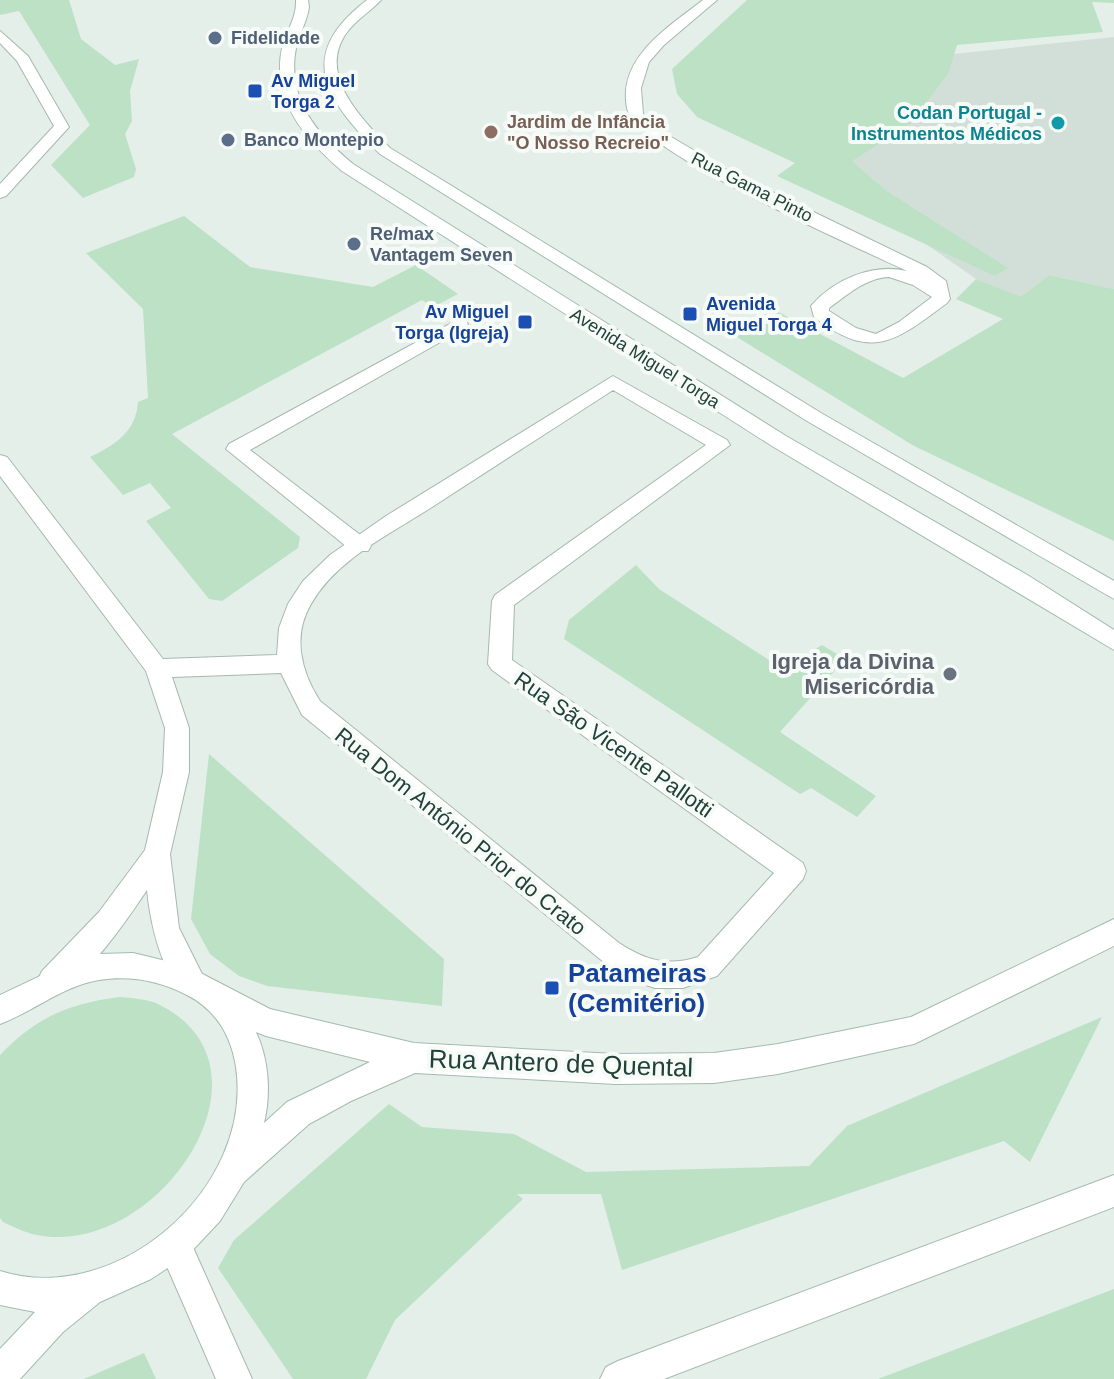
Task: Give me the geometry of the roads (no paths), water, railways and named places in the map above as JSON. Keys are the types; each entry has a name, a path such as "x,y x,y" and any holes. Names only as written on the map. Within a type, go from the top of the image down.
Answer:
{"street":[{"name":"Avenida Miguel Torga","path":"302,0 300,21 287,58 288,92 294,112 328,154 636,353 1114,641"},
{"name":"Avenida Miguel Torga","path":"375,0 345,23 333,44 331,76 350,116 385,151 814,417 1114,591"},
{"name":"Rua Gama Pinto","path":"711,0 650,52 637,73 634,94 636,116 677,148 745,186 921,271 940,285 940,292"},
{"path":"0,35 23,59 62,127 0,193"},
{"name":"Rua Gama Pinto","path":"834,229 855,268"},
{"path":"855,268 890,271 940,292 941,299 884,338 875,340 828,320 820,313 820,306 855,268"},
{"path":"360,546 236,449 459,324"},
{"name":"Rua Dom António Prior do Crato","path":"613,382 327,569 308,590 293,616 287,642 289,664 297,688 311,708 609,952 632,968 655,975"},
{"name":"Rua São Vicente Pallotti","path":"613,382 720,445 503,601 500,664 793,871 707,967 683,975 655,975"},
{"path":"0,462 157,668 177,728 176,772 157,854 165,928 191,980"},
{"path":"157,668 289,664"},
{"path":"2,1010 50,982 82,954 112,920 157,854"},
{"name":"Rua Antero de Quental","path":"218,999 266,1022 414,1058 615,1069 714,1068 778,1059 914,1030 1114,932"},
{"path":"0,1288 46,1296 91,1289 135,1271 175,1246 209,1211 234,1173 249,1132 254,1092 250,1056 239,1025 218,999 191,980 160,969 125,965 88,969 50,982"},
{"path":"234,1173 298,1113 414,1058"},
{"path":"618,1379 1114,1191"},
{"path":"175,1246 234,1379"},
{"path":"0,1375 51,1320 91,1289"}],"place":[{"name":"Fidelidade","path":"215,38"},
{"name":"Av Miguel Torga 2","path":"255,91"},
{"name":"Codan Portugal - Instrumentos Médicos","path":"1058,123"},
{"name":"Jardim de Infância \"O Nosso Recreio\"","path":"491,132"},
{"name":"Banco Montepio","path":"228,140"},
{"name":"Re/max Vantagem Seven","path":"354,244"},
{"name":"Avenida Miguel Torga 4","path":"690,314"},
{"name":"Av Miguel Torga (Igreja)","path":"525,322"},
{"name":"Igreja da Divina Misericórdia","path":"950,674"},
{"name":"Patameiras (Cemitério)","path":"552,988"}]}
